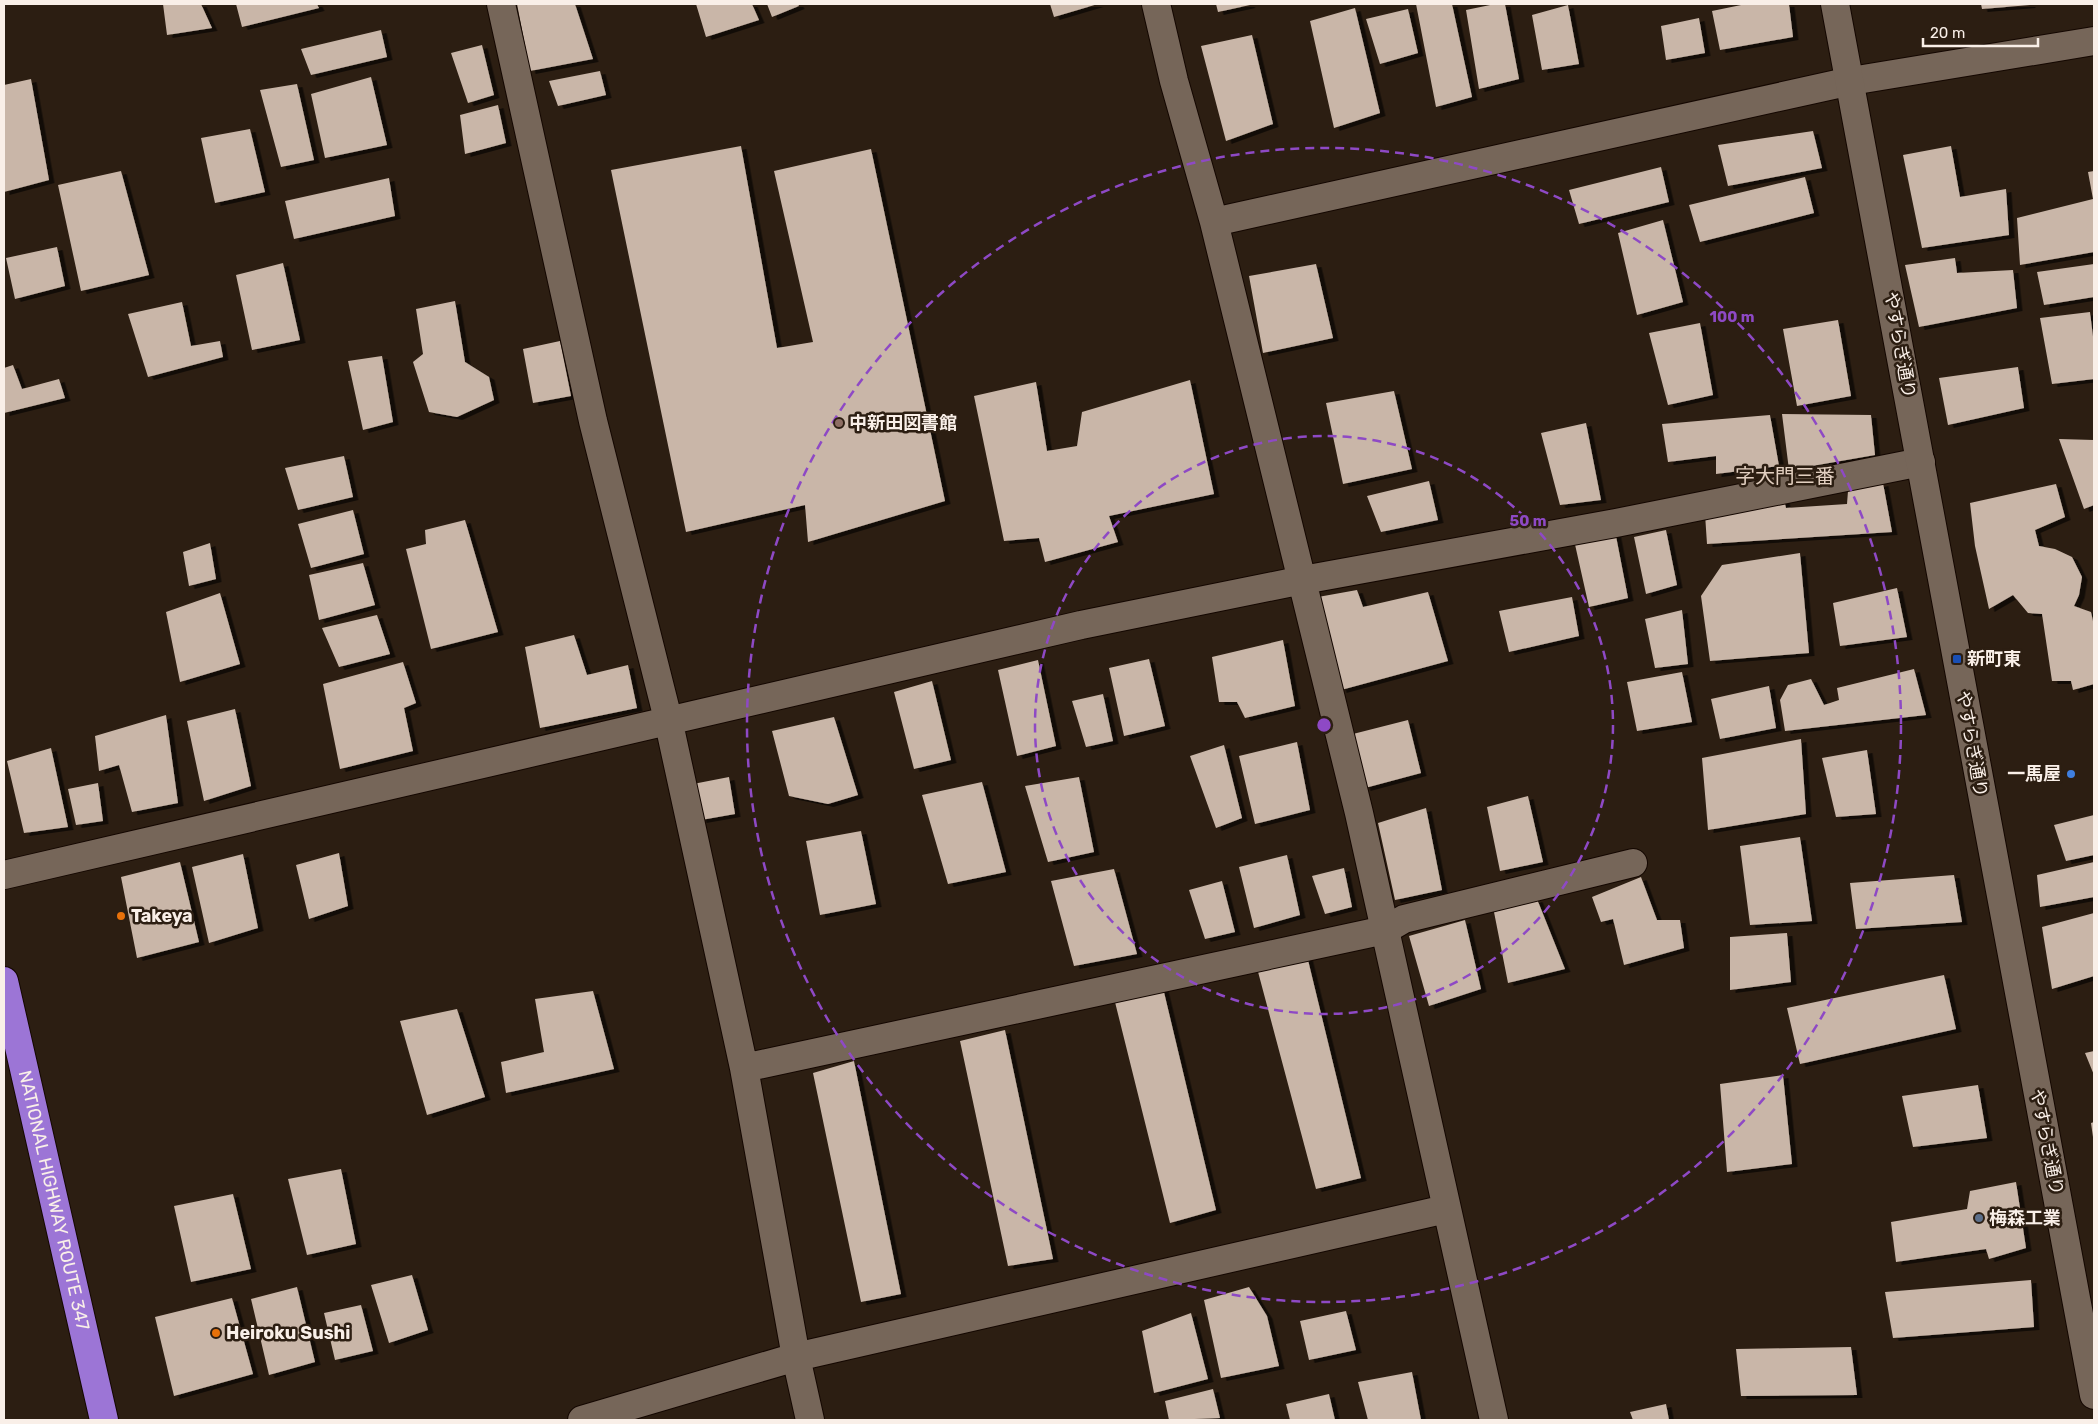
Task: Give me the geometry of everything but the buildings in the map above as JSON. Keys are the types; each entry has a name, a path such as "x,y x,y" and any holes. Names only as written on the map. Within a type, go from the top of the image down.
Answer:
{"highway":[{"name":"NATIONAL HIGHWAY ROUTE 347","path":"4,981 104,1420"}],"street":[{"path":"501,4 593,421 668,719 744,1068 796,1357 810,1420"},
{"path":"1156,4 1174,81 1214,222 1359,813 1494,1420"},
{"name":"やすらぎ通り","path":"1835,4 1851,82 1989,840 2094,1395"},
{"path":"1214,222 1851,82 2094,41"},
{"path":"4,875 668,719 1081,625 1303,580 1616,523 1921,462"},
{"path":"744,1068 1385,930 1404,920 1633,863"},
{"path":"582,1420 796,1357 1446,1209"}],"place":[{"name":"中新田図書館","path":"839,423"},
{"name":"新町東","path":"1957,659"},
{"name":"一馬屋","path":"2071,774"},
{"name":"Takeya","path":"121,916"},
{"name":"梅森工業","path":"1979,1218"},
{"name":"Heiroku Sushi","path":"216,1333"}],"district":[{"name":"字大門三番","path":"1785,476"}]}
